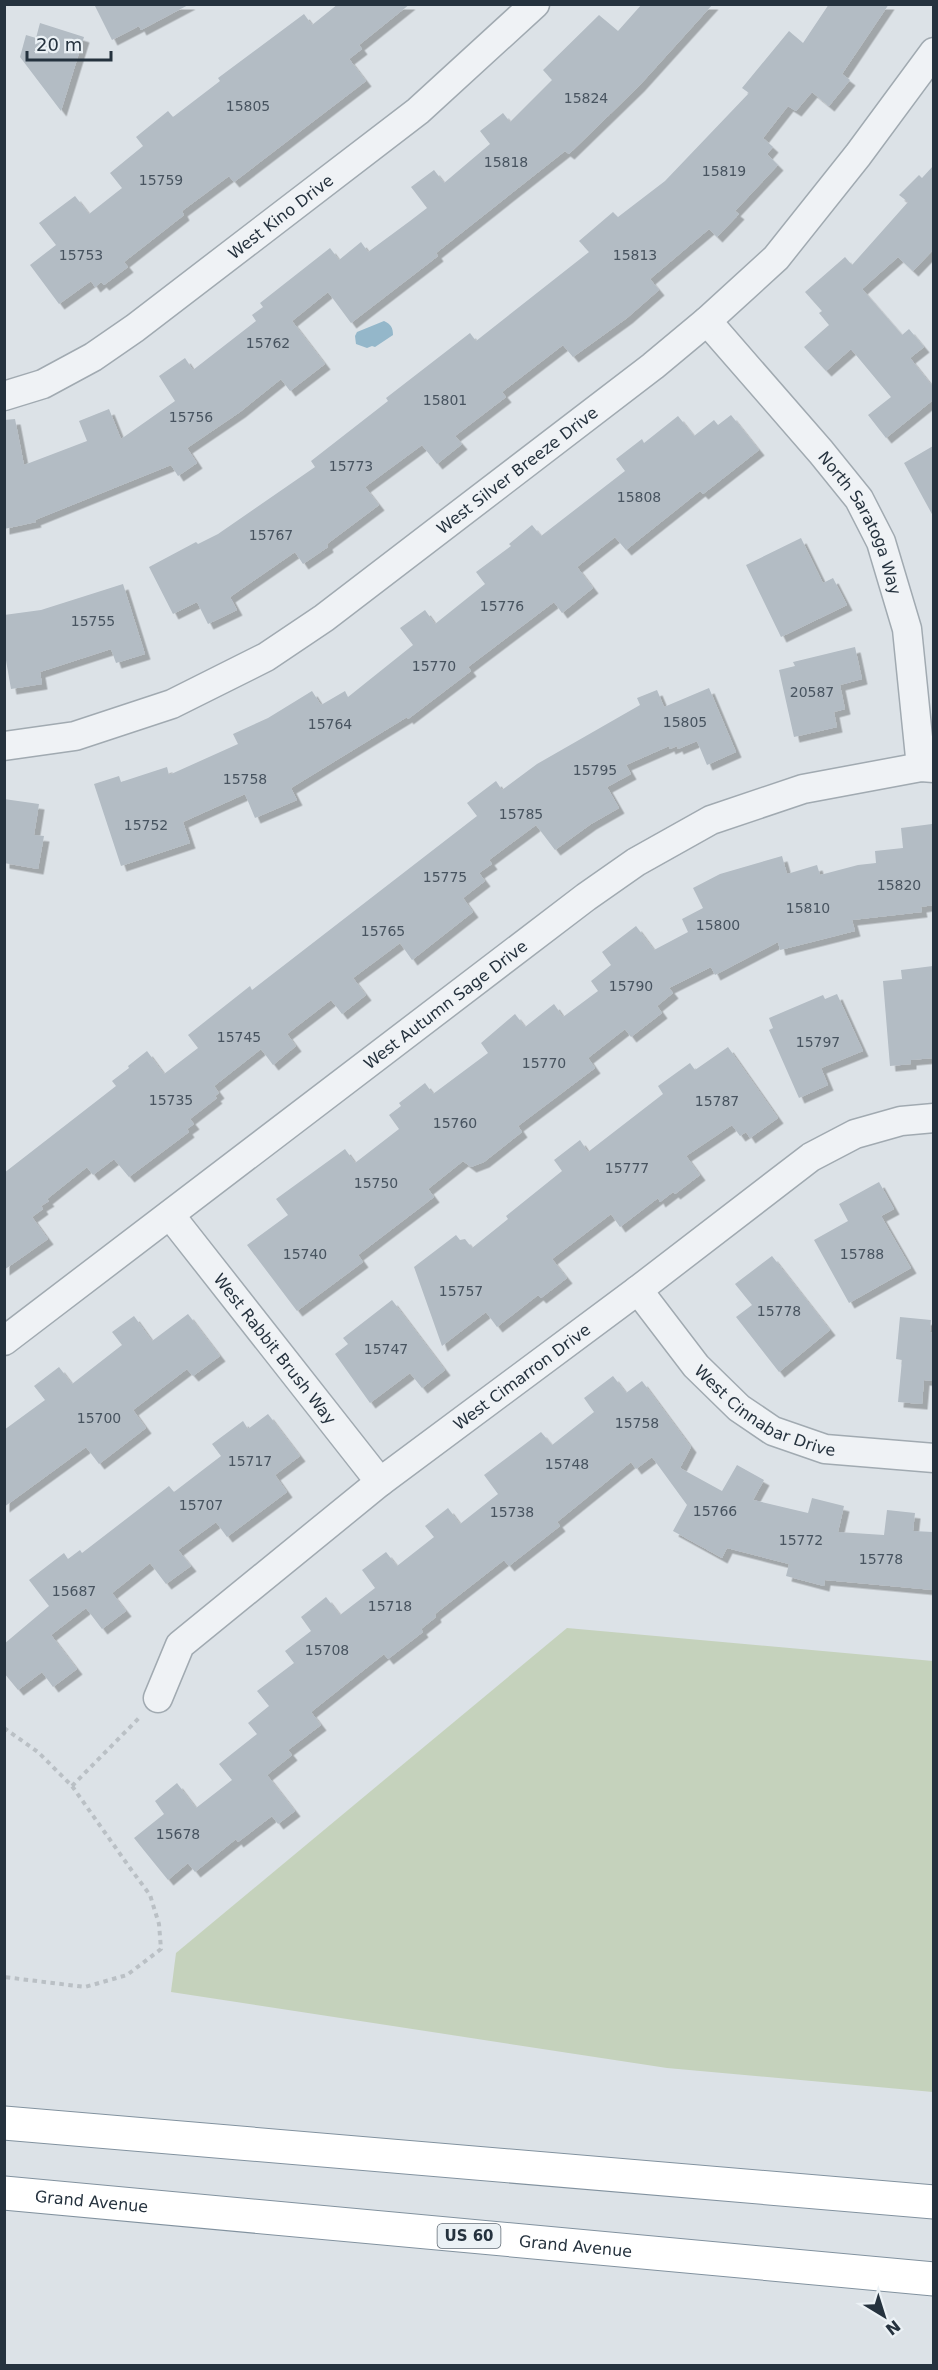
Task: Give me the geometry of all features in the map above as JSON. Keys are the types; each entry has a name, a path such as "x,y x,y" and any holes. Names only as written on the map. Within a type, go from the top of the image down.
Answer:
{"highway":[{"path":"4,2123 933,2202"},
{"name":"Grand Avenue","path":"4,2193 933,2279"}],"street":[{"name":"West Kino Drive","path":"4,396 43,384 93,357 135,328 418,111 535,4"},
{"name":"West Silver Breeze Drive","path":"4,746 75,736 172,704 266,657 324,618 653,366 707,321 776,258 858,155 933,52"},
{"name":"North Saratoga Way","path":"707,321 859,499 881,542 907,628 927,767"},
{"name":"West Autumn Sage Drive","path":"4,1341 586,897 636,862 711,820 803,789 927,767"},
{"name":"West Cimarron Drive","path":"158,1698 180,1645 380,1482 638,1290 811,1157 855,1134 901,1120 933,1118"},
{"name":"West Rabbit Brush Way","path":"170,1215 380,1482"},
{"name":"West Cinnabar Drive","path":"638,1290 696,1366 739,1408 773,1431 825,1449 933,1458"}],"path":[{"path":"72,1786 158,1698"},
{"path":"4,1728 38,1752 72,1786 150,1895 159,1924 161,1949 127,1975 85,1987 4,1977"}],"green space":[{"path":"567,1628 933,1661 933,2092 667,2068 171,1992 176,1953"}],"water":[{"path":"384,321 391,326 393,335 375,347 367,348 356,344 357,332"}],"building":[{"path":"94,4 190,4 141,30 139,26 112,40"},
{"path":"338,4 410,4 359,45 362,49 349,59 366,81 234,182 229,176 182,211 184,215 124,262 128,267 104,285 101,282 95,287 91,281 59,304 30,265 56,245 39,223 75,196 89,214 122,188 110,173 143,146 136,137 168,111 173,117 220,81 218,78 304,14 312,25"},
{"path":"642,4 713,4 639,86 569,154 565,151 436,253 438,256 351,323 328,292 292,321 325,364 290,391 281,379 240,412 187,448 197,463 178,476 171,465 35,520 36,522 4,529 4,420 15,419 24,465 87,441 79,421 109,409 121,439 175,401 159,376 185,358 193,370 256,321 252,315 263,307 260,303 330,248 339,260 361,242 368,252 427,208 411,187 434,170 444,183 490,144 480,131 503,113 510,122 552,80 543,70 599,15 618,31"},
{"path":"829,4 889,4 842,74 850,80 829,106 812,92 796,111 788,106 763,138 773,147 767,154 778,165 735,211 739,214 717,237 709,229 650,279 659,290 627,318 573,357 563,345 502,392 506,397 455,436 462,444 437,464 422,445 365,487 379,505 327,544 328,547 303,564 295,552 230,597 237,610 208,624 197,602 173,614 149,567 196,542 198,544 218,534 315,467 311,461 388,401 386,398 470,333 476,341 589,252 579,241 613,212 618,217 665,181 749,93 742,88 789,31 803,43"},
{"path":"40,23 84,37 61,111 20,57 26,35 36,38"},
{"path":"933,166 933,250 913,271 898,257 862,289 902,335 909,329 924,347 910,358 933,387 933,400 886,438 868,415 891,397 851,349 826,371 804,347 829,325 819,313 822,311 805,292 845,257 852,265 908,202 899,195 919,175 922,178"},
{"path":"731,415 759,450 703,494 700,491 626,550 615,537 577,567 593,588 562,613 554,602 468,667 471,671 408,719 407,717 291,788 297,800 255,818 245,794 183,822 190,843 121,866 94,784 119,776 121,782 167,767 169,775 238,744 233,734 268,718 312,691 321,705 345,691 348,697 413,645 400,628 425,610 435,624 485,584 476,572 511,546 509,544 532,525 541,536 625,471 616,459 642,439 644,443 678,416 694,436 714,420 718,425"},
{"path":"933,446 933,516 904,463"},
{"path":"801,538 823,583 833,578 847,605 781,637 746,565"},
{"path":"123,584 145,654 116,663 111,649 40,672 42,684 11,689 4,649 4,615 41,610"},
{"path":"855,647 862,679 840,685 845,709 834,712 837,727 794,737 779,670 795,666 793,662"},
{"path":"709,688 736,752 707,765 697,741 678,749 677,746 670,749 669,746 626,765 631,774 607,787 619,808 591,824 555,850 536,825 489,860 492,864 479,873 485,881 463,898 473,912 412,960 400,943 353,978 366,995 342,1014 331,1000 287,1034 296,1046 273,1065 261,1049 214,1086 219,1093 215,1096 217,1098 190,1119 194,1124 187,1129 189,1132 129,1177 114,1159 93,1175 87,1167 47,1199 49,1201 41,1206 43,1209 32,1217 48,1239 4,1270 4,1173 116,1086 112,1081 129,1068 128,1066 147,1051 164,1074 198,1048 188,1035 250,986 252,990 477,816 467,803 496,781 502,790 537,764 640,705 637,698 657,690 664,707"},
{"path":"4,799 39,804 34,835 44,836 38,869 4,863"},
{"path":"932,824 933,905 921,907 922,912 852,920 855,931 780,950 778,942 715,975 711,967 669,988 673,993 657,1006 662,1013 631,1037 625,1029 588,1058 595,1068 518,1126 522,1132 484,1162 471,1167 463,1161 428,1189 434,1197 358,1255 363,1262 297,1311 247,1245 288,1215 276,1199 345,1149 355,1163 399,1129 389,1115 401,1106 399,1103 425,1083 433,1094 488,1053 481,1043 515,1014 525,1027 554,1004 563,1017 598,991 591,981 611,965 602,952 636,926 654,950 688,932 682,919 703,908 693,888 720,874 782,856 787,874 817,865 820,875 858,865 876,863 875,851 903,848 901,828"},
{"path":"933,966 933,1058 911,1060 911,1064 890,1066 883,981 902,979 901,970"},
{"path":"837,994 863,1051 821,1068 828,1085 799,1098 769,1030 773,1028 769,1018 823,995 825,999"},
{"path":"728,1047 778,1118 750,1138 746,1132 740,1136 732,1125 686,1156 700,1175 675,1194 673,1192 660,1202 658,1198 620,1227 611,1214 552,1259 567,1278 541,1298 538,1295 497,1327 486,1312 442,1346 414,1267 456,1235 460,1240 465,1239 472,1248 508,1219 506,1216 562,1171 554,1160 580,1140 588,1152 663,1094 658,1086 690,1063 695,1070"},
{"path":"879,1182 894,1209 881,1216 911,1268 849,1303 814,1240 848,1221 839,1204"},
{"path":"772,1256 830,1330 779,1372 736,1317 752,1305 735,1284"},
{"path":"392,1300 445,1370 422,1388 410,1373 370,1403 335,1354 348,1344 343,1338"},
{"path":"188,1314 220,1356 193,1376 187,1369 133,1410 146,1428 99,1464 86,1447 4,1507 4,1430 45,1400 34,1386 59,1367 72,1384 122,1345 112,1332 134,1316 152,1341"},
{"path":"900,1317 931,1320 933,1381 924,1380 922,1404 898,1402 902,1360 896,1359"},
{"path":"613,1376 626,1393 642,1381 691,1447 680,1468 722,1491 737,1465 764,1480 753,1500 808,1513 812,1498 844,1506 838,1532 884,1535 887,1510 915,1513 913,1531 933,1532 933,1590 825,1580 824,1586 786,1576 789,1564 727,1548 722,1558 673,1531 687,1505 652,1457 636,1469 631,1462 557,1522 560,1526 509,1566 504,1560 435,1614 436,1617 421,1629 423,1632 388,1659 384,1654 311,1712 321,1725 288,1750 292,1755 267,1775 295,1811 278,1824 272,1816 238,1842 236,1839 195,1872 188,1863 168,1880 134,1838 164,1814 155,1801 177,1783 196,1808 232,1780 219,1764 257,1734 248,1723 269,1706 257,1691 294,1663 285,1651 311,1631 301,1617 326,1597 340,1615 375,1588 362,1570 386,1552 397,1566 434,1537 425,1526 448,1508 460,1524 498,1494 484,1475 541,1432 552,1445 594,1412 584,1398"},
{"path":"268,1414 300,1456 275,1475 287,1492 227,1537 216,1522 178,1550 191,1566 166,1584 150,1563 112,1593 126,1611 102,1629 86,1608 51,1635 77,1669 53,1687 42,1672 18,1690 4,1673 4,1644 49,1606 29,1580 64,1553 68,1559 80,1550 82,1553 169,1486 174,1492 221,1456 212,1444 243,1421 248,1429"}]}
